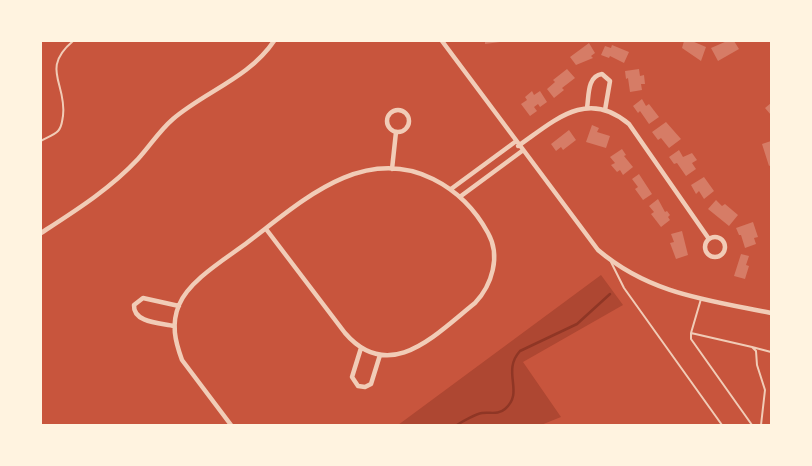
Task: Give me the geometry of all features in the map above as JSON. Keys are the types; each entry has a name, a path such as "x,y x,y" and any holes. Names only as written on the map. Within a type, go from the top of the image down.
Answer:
{"street":[{"path":"41,233 116,180 138,159 170,121 205,95 224,86 258,63 274,41"},
{"path":"442,41 598,250 610,260 655,286 679,295 771,313"},
{"path":"587,108 591,81 596,76 602,74 607,77 610,87 605,110"},
{"path":"451,189 519,146 563,115 587,108 605,110 620,116 629,124 709,239"},
{"path":"400,110 406,114 409,122 406,129 396,132 390,128 387,121 392,112 400,110"},
{"path":"392,169 396,132"},
{"path":"461,196 519,146"},
{"path":"231,425 182,360 174,334 179,306 194,284 266,229 334,181 369,169 392,169 426,176 461,196 477,216 490,237 494,261 488,285 475,303 421,346 401,354 380,355 361,348 344,333 266,229"},
{"path":"715,237 721,240 725,246 722,255 712,258 706,254 704,248 709,239 715,237"},
{"path":"174,326 140,318 135,312 134,305 143,298 179,306"},
{"path":"361,348 352,377 358,386 365,387 371,384 380,355"}],"lane":[{"path":"41,141 58,131 62,124 64,106 55,67 60,53 73,41"},
{"path":"610,260 624,288 722,425"},
{"path":"701,299 691,333 694,344 752,425"},
{"path":"691,333 771,352"},
{"path":"752,347 756,351 757,365 766,390 761,425"}],"shaded area":[{"path":"601,275 623,305 523,362 561,417 541,425 398,425"}],"building":[{"path":"485,41 500,41 500,42 485,44"},
{"path":"684,41 692,41 706,47 701,61 682,48"},
{"path":"727,41 734,41 739,49 718,61 711,48"},
{"path":"589,43 595,53 591,56 593,58 576,65 570,57"},
{"path":"612,45 629,52 624,63 610,56 609,58 601,55 605,46 611,48"},
{"path":"567,69 575,78 562,88 564,90 554,98 547,89 555,82 553,80"},
{"path":"639,69 640,76 644,75 645,84 641,84 642,90 630,92 625,71"},
{"path":"532,91 534,95 540,91 547,102 540,107 538,104 534,107 537,111 530,116 521,104 527,100 525,97"},
{"path":"642,99 646,106 649,104 659,117 649,124 640,111 638,113 633,106"},
{"path":"771,103 771,115 765,108"},
{"path":"666,122 681,139 669,148 661,138 658,140 652,132"},
{"path":"592,125 599,128 597,132 610,136 606,148 586,142"},
{"path":"569,130 576,140 563,150 561,147 556,151 551,144"},
{"path":"771,141 771,165 769,166 762,144"},
{"path":"622,149 626,155 624,156 633,167 623,175 620,170 617,172 611,165 615,163 610,157"},
{"path":"679,150 683,157 692,153 697,160 692,163 696,169 686,176 677,163 674,164 669,157"},
{"path":"639,174 652,194 643,200 635,189 638,187 632,179"},
{"path":"704,177 714,191 704,199 699,191 696,194 691,185"},
{"path":"658,199 665,212 667,211 670,215 668,217 670,220 661,227 651,214 654,212 649,206"},
{"path":"716,200 722,206 725,204 738,215 729,226 708,209"},
{"path":"753,222 758,237 754,238 756,244 745,248 741,235 739,235 736,228"},
{"path":"682,231 688,255 676,259 670,243 674,242 671,234"},
{"path":"741,254 749,256 746,265 749,266 745,279 734,276"}],"waterway":[{"path":"457,425 479,414 497,413 505,409 513,396 512,367 520,351 577,324 610,294"}]}
